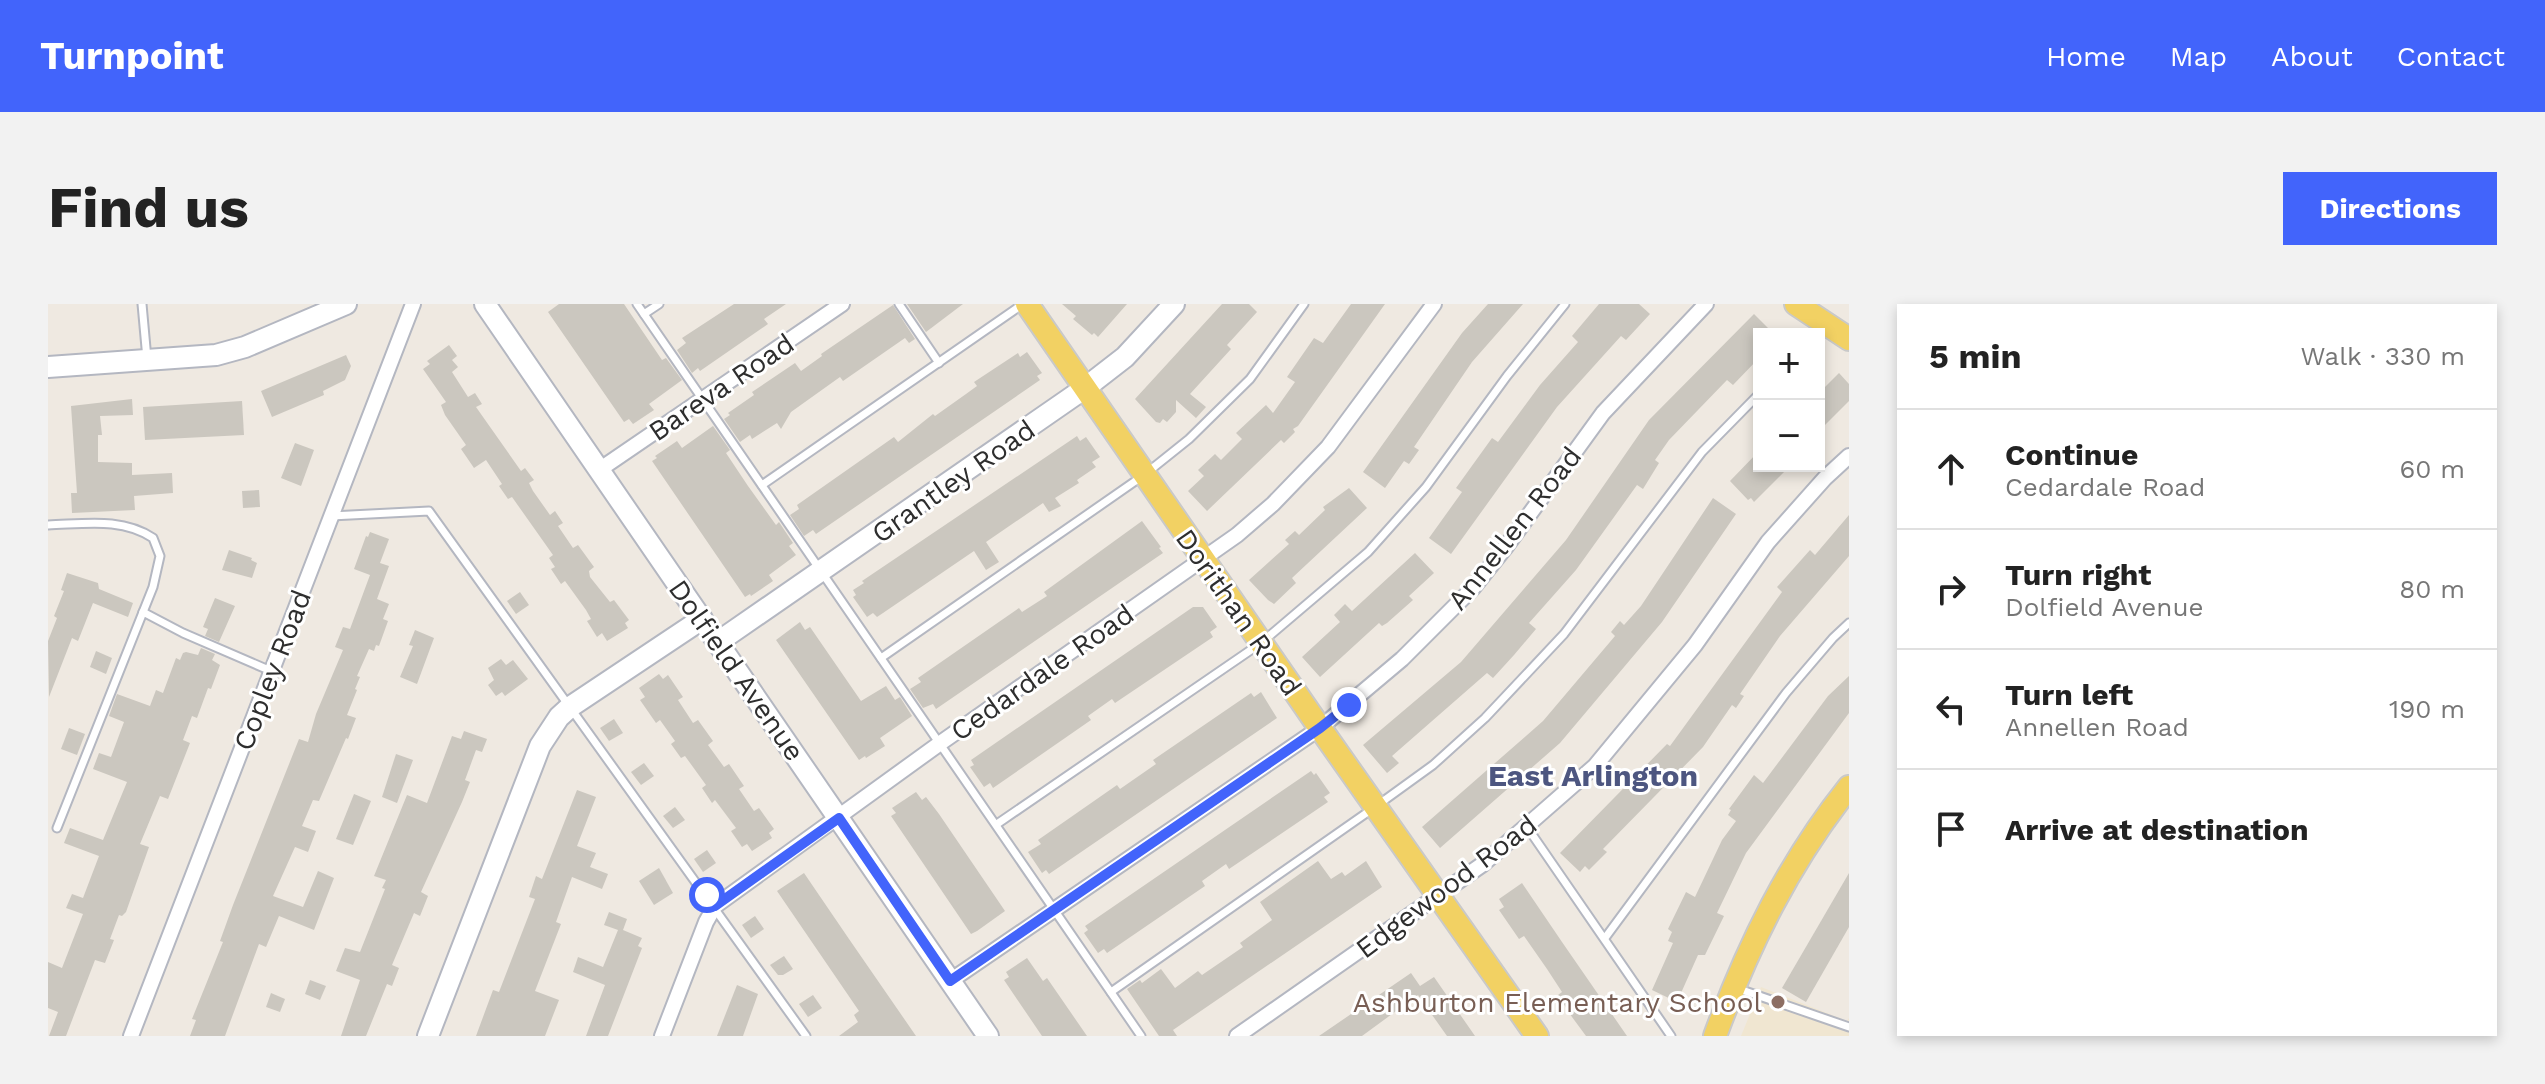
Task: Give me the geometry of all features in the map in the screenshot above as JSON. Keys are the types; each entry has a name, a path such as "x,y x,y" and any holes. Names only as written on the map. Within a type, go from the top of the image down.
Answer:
{"main road":[{"name":"Dorithan Road","path":"1025,304 1537,1036"},
{"path":"1796,304 1835,332"},
{"path":"1715,1036 1733,987 1776,897 1849,787"}],"street":[{"path":"48,367 204,357 245,347 346,304"},
{"name":"Copley Road","path":"131,1036 413,304"},
{"name":"Dolfield Avenue","path":"485,304 988,1036"},
{"name":"Bareva Road","path":"599,470 842,304"},
{"name":"Grantley Road","path":"718,642 1085,388 1125,357 1174,304"},
{"name":"Cedardale Road","path":"662,1036 715,906 939,744 1203,561 1273,504 1328,447 1434,304"},
{"name":"Annellen Road","path":"950,981 1320,728 1402,659 1473,588 1603,413 1706,304"},
{"name":"Edgewood Road","path":"1245,1034 1438,897 1527,827 1595,766 1695,645 1768,542 1849,456"},
{"path":"428,1036 540,746 559,717 702,619"}],"lane":[{"path":"142,304 148,361"},
{"path":"637,304 1141,1036"},
{"path":"644,314 659,304"},
{"path":"899,304 939,363"},
{"path":"762,485 1025,304"},
{"path":"881,658 1144,475 1224,407 1250,379 1304,304"},
{"path":"997,824 1261,643 1331,586 1398,521 1538,335 1565,304"},
{"path":"1111,992 1433,765 1485,718 1564,634 1702,452 1753,400"},
{"path":"331,516 429,511 806,1036"},
{"path":"48,525 128,525 153,538 160,556 153,587 57,828"},
{"path":"143,612 271,671"},
{"path":"1605,938 1786,693 1849,623"},
{"path":"1527,827 1671,1036"},
{"path":"1733,987 1849,1027"}],"shaded area":[{"name":"Ashburton Elementary School","path":"1761,987 1847,1021 1849,1018 1849,1036 1741,1036"}],"building":[{"path":"559,304 624,304 662,360 666,358 682,380 649,404 654,410 633,424 629,419 624,422 548,312"},
{"path":"734,304 786,304 764,319 768,324 700,371 698,368 692,373 677,350 686,343 682,338"},
{"path":"907,304 963,304 926,332"},
{"path":"1062,304 1127,304 1098,337 1073,319 1076,316"},
{"path":"1222,304 1249,304 1257,312 1227,345 1231,349 1190,394 1206,407 1196,418 1176,400 1176,412 1167,422 1163,419 1160,423 1156,422 1135,399"},
{"path":"1351,304 1385,304 1293,429 1295,432 1284,443 1281,440 1207,511 1188,491 1204,476 1198,470 1215,454 1221,460 1242,439 1236,433 1266,405 1273,413 1295,382 1287,377 1314,338 1323,343"},
{"path":"1488,304 1523,304 1472,362 1414,447 1419,450 1409,464 1404,461 1385,488 1363,472 1462,333"},
{"path":"1599,304 1639,304 1650,314 1626,340 1621,336 1557,407 1451,554 1429,538 1462,492 1456,488 1492,438 1498,442 1540,385 1578,342 1572,336"},
{"path":"893,305 915,339 909,343 905,338 843,381 840,377 791,412 781,429 777,423 752,439 750,435 740,442 724,419 730,415 728,413 754,395 752,392 795,363 801,371"},
{"path":"1754,314 1768,328 1753,328 1753,364 1733,385 1727,380 1669,440 1655,460 1659,463 1643,489 1637,485 1576,570 1529,623 1536,629 1514,655 1493,678 1487,673 1392,756 1399,763 1387,773 1363,745 1461,662 1566,540 1649,420"},
{"path":"449,345 457,356 452,360 458,367 452,372 468,397 475,393 482,404 476,407 521,471 525,468 534,480 529,483 533,491 550,515 555,511 563,523 558,526 573,548 578,545 594,567 589,571 590,577 629,620 625,623 628,628 607,641 602,633 597,637 587,621 591,619 586,610 565,581 561,584 551,569 555,567 549,558 553,555 512,497 508,499 486,460 474,468 461,449 466,445 445,415 441,405 446,402 423,369 430,364 427,361"},
{"path":"1027,352 1042,373 1037,376 1040,380 816,534 813,530 804,536 790,515 799,509 797,505 894,437 898,442 933,414 935,416 977,386 974,382 1018,353 1020,357"},
{"path":"346,355 351,366 345,380 323,391 324,395 272,417 261,391"},
{"path":"1839,373 1849,384 1849,401 1825,425 1825,400 1825,387"},
{"path":"132,399 133,415 100,416 102,435 98,435 98,462 132,463 132,475 172,473 173,493 134,496 135,510 72,513 71,493 77,493 71,406"},
{"path":"242,401 244,435 145,440 143,407"},
{"path":"713,426 730,450 726,453 748,486 793,543 789,546 796,555 769,575 773,581 751,596 745,597 652,461 677,441 682,448"},
{"path":"1077,436 1080,441 1086,437 1100,457 1092,462 1096,467 1077,480 1079,483 1055,498 1061,506 1049,512 1043,503 986,542 999,562 986,570 974,551 877,617 873,613 867,617 853,597 856,595 853,590 864,583 862,581"},
{"path":"295,443 314,450 301,486 281,478"},
{"path":"1753,457 1753,472 1784,472 1754,502 1751,498 1748,500 1730,481"},
{"path":"1349,488 1367,508 1292,578 1296,583 1274,604 1268,600 1249,580 1289,544 1285,540 1295,531 1299,535 1325,510 1323,507"},
{"path":"259,490 260,507 243,508 242,491"},
{"path":"1713,498 1736,514 1662,622 1560,743 1440,848 1422,827 1543,721 1615,636 1611,632 1620,621 1624,625 1641,606"},
{"path":"1849,515 1849,556 1780,636 1740,694 1744,696 1736,708 1732,705 1703,747 1603,849 1607,852 1589,870 1585,866 1580,872 1560,853 1667,744 1670,746 1782,592 1777,587 1810,550 1815,555"},
{"path":"1142,521 1163,553 936,709 933,704 923,708 910,689 921,682 918,678 1019,608 1022,612 1047,596 1044,592"},
{"path":"370,532 389,539 380,563 389,566 377,599 389,604 383,619 388,621 379,646 376,645 374,651 369,649 357,676 360,677 357,690 347,715 356,718 348,739 319,801 313,800 302,826 316,831 308,852 295,847 273,896 303,907 318,871 334,878 314,930 279,916 266,947 259,944 225,1036 190,1036 196,1020 192,1019 223,942 220,941 233,905 299,739 308,742 316,714 343,650 335,647 343,627 350,629 370,575 354,569"},
{"path":"229,550 252,558 257,563 252,578 222,570"},
{"path":"1415,553 1434,573 1409,596 1413,600 1387,623 1382,626 1379,623 1320,677 1302,657 1340,622 1334,615 1345,604 1352,611"},
{"path":"67,573 98,583 99,589 133,603 128,617 93,603 78,641 72,638 49,697 48,641 57,618 54,616"},
{"path":"520,592 529,605 516,614 507,601"},
{"path":"215,598 235,606 219,642 205,636 208,629 203,627"},
{"path":"1193,607 1203,607 1217,627 1210,632 1213,637 1115,703 1112,699 1088,716 1091,720 993,788 990,783 984,787 970,767 974,765 971,760"},
{"path":"800,622 805,630 810,627 861,701 886,686 895,700 900,697 912,716 880,738 885,746 866,758 859,760 776,640"},
{"path":"415,630 434,638 417,684 400,677 413,646 409,645"},
{"path":"201,648 215,654 212,660 220,665 197,718 192,716 183,740 190,743 168,799 160,796 140,844 149,847 126,912 119,915 105,963 95,960 66,1036 49,1036 58,1012 48,1008 48,962 62,968 83,914 66,908 72,894 83,898 99,856 64,843 70,828 103,840 127,782 93,769 99,753 111,757 124,722 109,716 117,694 150,706 156,690 163,693 176,658 180,660 186,652 198,655"},
{"path":"96,651 112,658 106,674 90,667"},
{"path":"501,659 506,665 513,660 528,679 505,696 502,692 496,696 488,685 494,680 488,668"},
{"path":"659,674 663,679 668,675 683,697 678,700 693,723 698,720 713,741 708,745 724,767 729,764 744,786 739,789 754,811 759,808 774,829 769,833 772,838 752,851 747,844 742,847 731,831 736,828 715,800 712,803 702,788 706,785 685,756 681,758 671,744 675,741 660,720 656,723 640,700 645,697 639,688"},
{"path":"1849,676 1849,713 1746,853 1717,913 1724,916 1705,955 1698,955 1677,1002 1652,990 1673,943 1668,941 1672,932 1668,929 1686,892 1695,897 1722,840 1736,821 1728,815 1729,809 1754,775 1763,783 1828,696"},
{"path":"1261,692 1277,718 1049,874 1046,870 1042,873 1028,852 1041,844 1038,840 1117,785 1120,789 1156,764 1153,760 1251,693 1254,697"},
{"path":"614,719 623,733 609,741 600,728"},
{"path":"69,728 85,734 77,755 61,749"},
{"path":"464,731 487,739 482,752 476,750 465,780 470,782 421,892 428,896 420,916 414,913 392,965 399,968 392,986 387,984 366,1036 341,1036 360,980 336,971 345,948 360,952 385,889 382,888 386,880 374,876 407,795 427,803 452,736 461,739"},
{"path":"396,754 413,760 397,803 382,797"},
{"path":"644,763 654,776 641,785 631,772"},
{"path":"1311,771 1314,775 1316,773 1330,793 1324,797 1328,802 1229,869 1226,864 1202,881 1205,886 1107,953 1104,949 1098,953 1084,933 1088,930 1085,926"},
{"path":"577,790 596,797 577,846 596,853 590,867 608,874 602,889 572,877 556,922 561,924 535,991 559,1000 545,1036 476,1036 493,990 499,992 535,899 529,897 536,876 542,879"},
{"path":"916,792 922,800 926,797 939,814 1005,911 971,934 891,816 896,813 892,808"},
{"path":"354,794 371,801 353,845 336,839"},
{"path":"675,807 685,820 673,828 663,816"},
{"path":"707,850 716,863 703,872 694,859"},
{"path":"1318,861 1331,879 1342,872 1345,876 1366,861 1382,887 1173,1030 1177,1036 1159,1036 1127,989 1140,980 1142,983 1161,969 1175,988 1198,971 1202,975 1243,947 1240,943 1272,920 1260,902"},
{"path":"659,868 673,893 654,905 639,881"},
{"path":"804,873 916,1036 839,1036 858,1022 854,1015 859,1011 777,891"},
{"path":"1849,873 1849,927 1806,1002 1782,988"},
{"path":"1522,883 1627,1036 1586,1036 1572,1017 1558,995 1562,992 1547,969 1524,936 1519,939 1499,910 1504,907 1499,899"},
{"path":"609,912 627,919 623,930 642,938 638,946 642,948 608,1036 586,1036 605,985 573,972 578,957 603,967 618,930 604,925"},
{"path":"755,916 764,929 751,938 742,925"},
{"path":"784,956 793,969 778,975 770,965"},
{"path":"1027,958 1043,981 1047,978 1087,1036 1042,1036 1004,980 1009,977 1006,972"},
{"path":"1411,973 1420,986 1434,977 1475,1036 1447,1036 1418,995 1362,1036 1319,1036"},
{"path":"310,980 326,986 320,1000 305,994"},
{"path":"737,985 758,994 743,1036 717,1036"},
{"path":"271,993 285,999 280,1012 266,1007"},
{"path":"813,995 822,1008 808,1017 799,1004"}],"place":[{"name":"Ashburton Elementary School","path":"1778,1002"}],"district":[{"name":"East Arlington","path":"1593,776"}],"route":[{"path":"707,895 715,906 839,818 950,981 1320,728 1349,705"}]}
